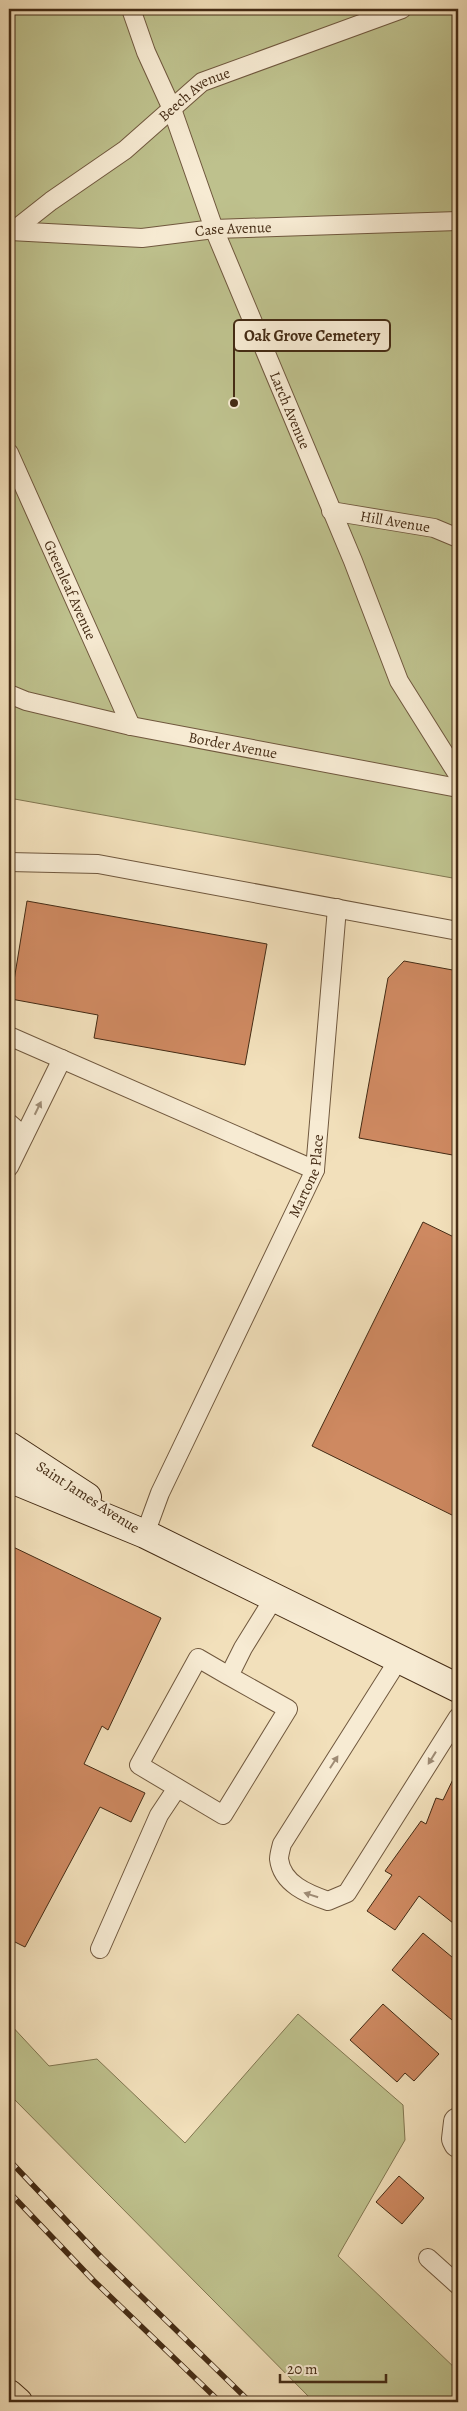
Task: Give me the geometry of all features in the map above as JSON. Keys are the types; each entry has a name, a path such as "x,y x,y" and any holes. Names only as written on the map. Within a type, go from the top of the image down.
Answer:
{"highway":[{"path":"9,2394 18,2402"}],"main road":[{"name":"Saint James Avenue","path":"9,1446 145,1534"},
{"name":"Saint James Avenue","path":"9,1478 145,1534"},
{"path":"145,1534 458,1688"},
{"path":"458,2122 456,2139 458,2143"}],"lane":[{"name":"Larch Avenue","path":"131,9 146,52 172,109 214,229 399,681 458,775"},
{"name":"Beech Avenue","path":"11,231 126,150 202,82 402,9"},
{"name":"Case Avenue","path":"11,231 142,238 214,229 458,221"},
{"name":"Greenleaf Avenue","path":"9,453 131,726"},
{"name":"Hill Avenue","path":"331,511 434,528 458,538"},
{"name":"Border Avenue","path":"9,694 26,701 131,726 458,788"},
{"path":"9,862 98,864 458,931"},
{"name":"Martone Place","path":"145,1534 160,1493 315,1170 337,908"},
{"path":"9,1036 315,1170"},
{"path":"9,1167 62,1059"},
{"path":"9,1123 24,1136"},
{"path":"229,1676 243,1648 274,1598"},
{"path":"198,1658 229,1676 288,1709 223,1815 139,1765 198,1658"},
{"path":"399,1659 282,1844 279,1860 285,1874 303,1893 328,1900 346,1893 458,1717"},
{"path":"100,1949 159,1815 178,1788"},
{"path":"428,2258 458,2285"}],"green space":[{"path":"9,9 458,9 458,879 9,798"},
{"path":"298,2014 403,2105 405,2140 338,2256 458,2371 458,2402 314,2402 9,2094 9,2023 49,2066 97,2059 185,2143"}],"building":[{"path":"27,901 267,944 245,1065 94,1038 98,1015 11,999"},
{"path":"404,961 458,971 458,1156 359,1138 388,978"},
{"path":"423,1222 458,1239 458,1518 312,1446"},
{"path":"9,1545 161,1618 108,1730 102,1726 84,1764 145,1793 131,1822 100,1807 25,1947 9,1939"},
{"path":"458,1769 458,1927 419,1896 395,1930 367,1911 392,1875 385,1871 421,1821 426,1824 436,1798 443,1800"},
{"path":"423,1933 458,1962 458,2025 392,1970"},
{"path":"383,2004 439,2054 414,2081 405,2073 397,2082 350,2040"},
{"path":"399,2176 424,2198 402,2224 376,2202"}],"railway":[{"path":"9,2160 101,2257 250,2402"},
{"path":"9,2192 93,2280 220,2402"}],"place":[{"name":"Oak Grove Cemetery","path":"234,403"}]}
